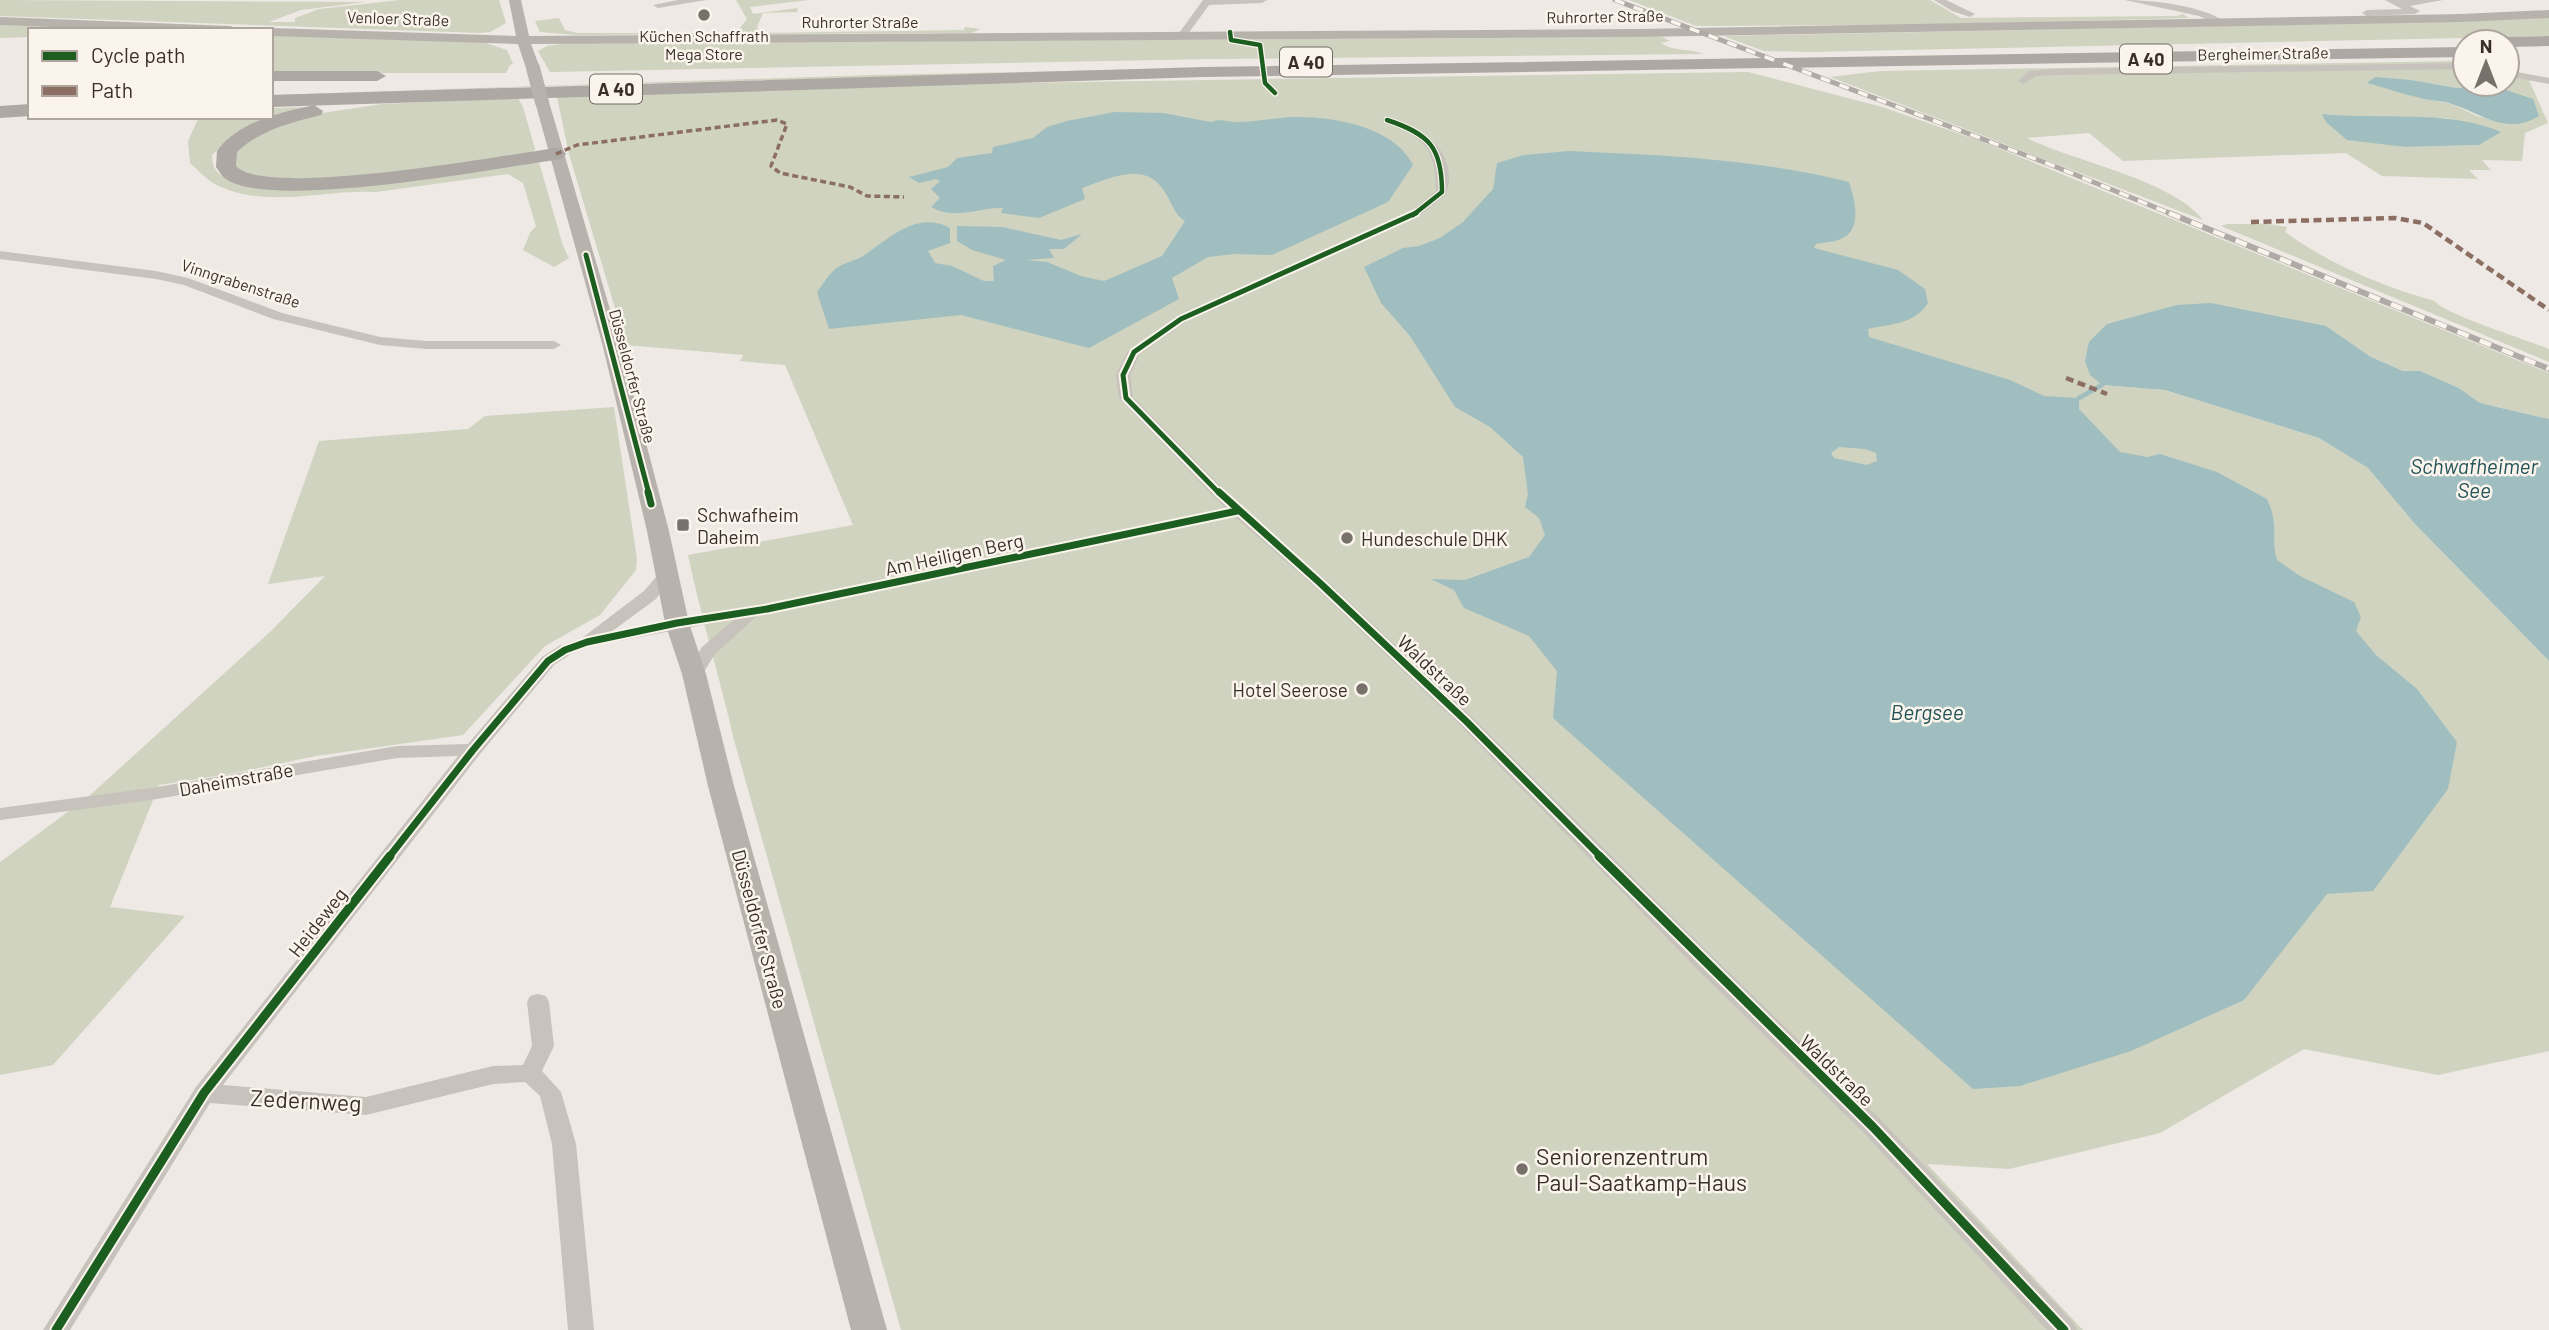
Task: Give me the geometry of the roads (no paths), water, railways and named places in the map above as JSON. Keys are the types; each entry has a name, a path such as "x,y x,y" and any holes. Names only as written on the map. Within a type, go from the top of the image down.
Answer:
{"highway":[{"path":"2521,42 2549,41"},
{"name":"A 40","path":"273,91 693,76 1128,65 1856,56 2451,43"},
{"path":"2521,51 2549,50"},
{"name":"A 40","path":"273,101 1203,72 2451,52"},
{"path":"273,76 397,76"},
{"path":"497,76 693,76"},
{"path":"427,95 331,107 264,126 234,142 227,151 226,167 233,175 245,180 295,186 355,182 556,154"},
{"path":"0,102 28,101"},
{"path":"0,112 28,110"}],"main road":[{"name":"Düsseldorfer Straße","path":"515,0 523,40 618,369 677,623 694,674 721,786 869,1330"},
{"name":"Ruhrorter Straße","path":"523,40 1332,36 2215,23 2549,14"},
{"path":"0,21 180,28"},
{"name":"Venloer Straße","path":"273,32 523,40"}],"street":[{"path":"658,5 701,0"},
{"path":"1182,36 1208,1 1262,0"},
{"path":"1939,0 1970,14"},
{"path":"2130,0 2192,12 2215,23"},
{"path":"2395,2 2438,0"},
{"path":"2367,13 2415,11 2395,2"},
{"path":"1197,36 1198,16"},
{"name":"Bergheimer Straße","path":"2023,81 2034,73 2057,72 2451,66"},
{"path":"2521,76 2549,81"},
{"name":"Waldstraße","path":"1387,120 1408,127 1430,141 1437,149 1443,173 1442,192 1415,214 1181,319 1134,352 1123,375 1126,398 1237,511 1320,583 1467,722 1705,963 1873,1127 2064,1330"},
{"name":"Vinngrabenstraße","path":"0,255 177,279 278,316 380,341 426,345 554,345"},
{"name":"Am Heiligen Berg","path":"677,623 754,612 1237,511"},
{"name":"Heideweg","path":"587,642 650,595 667,573"},
{"name":"Am Heiligen Berg","path":"694,674 708,651 754,612"},
{"name":"Heideweg","path":"56,1330 204,1093 473,750 548,661 565,650 587,642 677,623"},
{"name":"Daheimstraße","path":"0,814 177,790 397,752 473,750"},
{"path":"538,1002 543,1046 530,1073 550,1092 564,1144 581,1330"},
{"name":"Zedernweg","path":"204,1093 366,1106 493,1075 530,1073"}],"water":[{"path":"2375,77 2451,87 2451,98 2521,98 2521,95 2533,99 2539,116 2527,122 2505,124 2449,103 2367,83"},
{"path":"1115,112 1163,113 1211,122 1292,117 1343,121 1377,132 1392,141 1413,165 1388,202 1272,255 1234,254 1208,257 1172,278 1179,299 1089,348 961,315 829,329 817,292 829,275 838,267 860,258 914,224 938,223 950,228 950,243 928,251 935,263 952,266 984,281 994,281 993,266 1006,260 972,250 957,241 957,226 1002,227 1061,240 1082,234 1064,249 1049,249 1054,258 1026,260 1047,262 1081,276 1104,281 1162,256 1185,221 1176,212 1158,183 1149,177 1128,174 1082,188 1085,199 1039,218 1001,213 1003,208 958,213 940,211 931,207 940,198 931,189 940,181 936,179 919,183 909,177 948,167 957,158 992,153 993,147 1033,138 1047,127"},
{"path":"2322,114 2458,120 2501,132 2479,145 2406,147 2347,140 2326,122"},
{"name":"Bergsee","path":"1569,151 1710,159 1780,168 1849,182 1855,212 1853,227 1843,238 1816,244 1814,248 1898,270 1925,289 1928,303 1923,310 1909,319 1868,329 1869,337 2010,380 2044,396 2079,398 2079,409 2120,452 2147,457 2160,454 2217,472 2267,499 2273,517 2277,560 2300,576 2354,602 2361,617 2356,631 2376,655 2417,689 2457,742 2448,789 2373,891 2327,894 2244,1000 2131,1051 2020,1086 1973,1089 1553,718 1557,671 1529,636 1464,608 1454,590 1431,579 1465,580 1529,557 1545,535 1539,518 1525,507 1528,494 1523,457 1490,427 1455,407 1410,336 1381,303 1364,267 1403,248 1419,246 1440,238 1463,222 1493,189 1497,163 1524,155","holes":["1839,447 1865,449 1876,453 1877,461 1867,465 1834,458 1831,453"]},
{"name":"Schwafheimer See","path":"2211,303 2326,326 2371,357 2403,371 2420,371 2459,388 2480,403 2549,419 2549,661 2415,524 2368,468 2319,438 2165,390 2102,385 2090,375 2085,361 2089,342 2107,324 2177,305"}],"waterway":[{"path":"2079,398 2102,385"}],"railway":[{"path":"1615,0 2054,166 2174,215"},
{"path":"2169,213 2549,369"}],"place":[{"name":"Küchen Schaffrath Mega Store","path":"704,15"},
{"name":"Schwafheim Daheim","path":"683,525"},
{"name":"Hundeschule DHK","path":"1347,538"},
{"name":"Hotel Seerose","path":"1362,689"},
{"name":"Seniorenzentrum Paul-Saatkamp-Haus","path":"1522,1169"}]}
